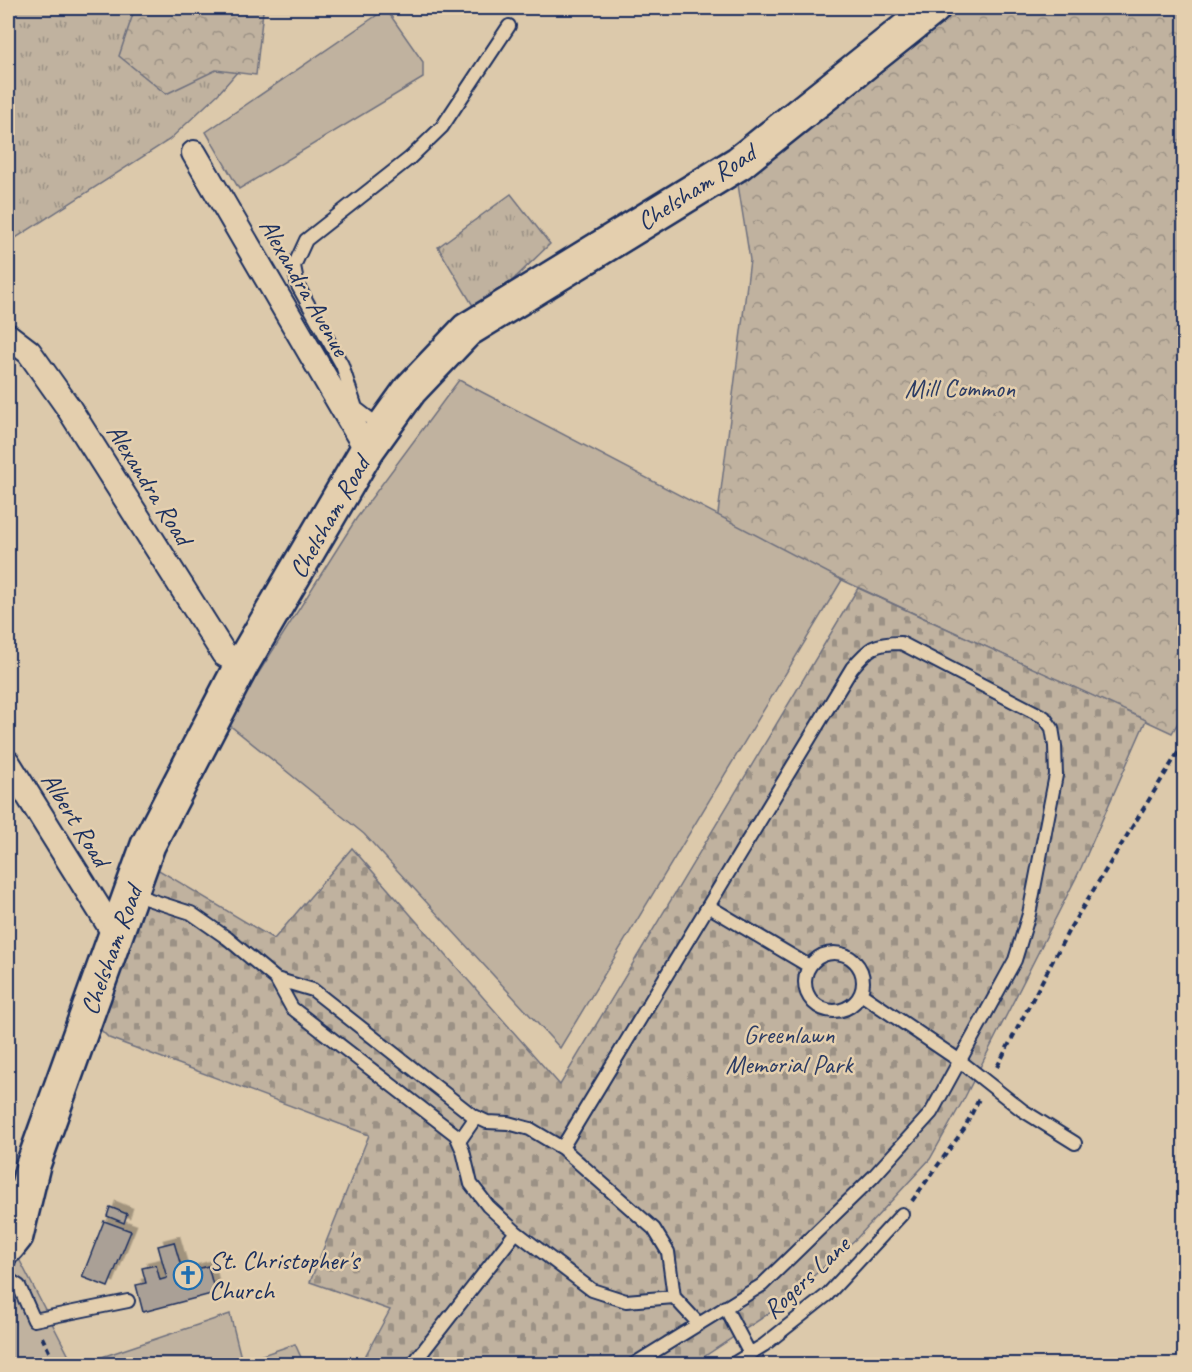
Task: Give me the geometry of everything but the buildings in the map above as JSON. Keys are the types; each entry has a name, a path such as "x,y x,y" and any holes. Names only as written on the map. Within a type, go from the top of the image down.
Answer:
{"street":[{"name":"Chelsham Road","path":"8,1246 16,1236 33,1165 148,845 242,664 375,439 410,390 467,330 739,163 933,8"},
{"name":"Alexandra Avenue","path":"194,153 375,439"},
{"name":"Alexandra Road","path":"8,336 29,352 68,407 224,654 242,664"},
{"name":"Albert Road","path":"8,763 116,936"}],"lane":[{"path":"375,439 356,408 342,365 298,286 294,266 306,240 410,158 442,128 509,26"},
{"path":"562,1148 852,668 867,651 880,643 901,643 1044,717 1052,728 1056,775 1029,914 1015,960 931,1113 873,1177 762,1285 634,1365"},
{"path":"131,893 191,913 227,938 276,979 292,1008 460,1140 471,1184 488,1206 516,1232 592,1290 626,1301 674,1297"},
{"path":"708,906 809,966"},
{"path":"834,953 852,959 862,975 861,994 848,1008 839,1011 820,1008 807,994 805,985 809,966 816,959 834,953"},
{"path":"276,979 313,990 476,1117 487,1122 508,1123 530,1129 562,1148 654,1229 668,1252 674,1297 699,1324"},
{"path":"861,994 960,1061 987,1084 1075,1143"},
{"path":"460,1140 476,1117"},
{"name":"Rogers Lane","path":"733,1365 826,1295 902,1214"},
{"path":"413,1365 516,1232"},
{"path":"8,1279 19,1286 34,1320 128,1302"},
{"path":"725,1307 750,1354"}],"path":[{"path":"902,1214 964,1129 1070,928 1185,743"},
{"path":"34,1320 55,1365"}],"green space":[{"path":"8,8 233,8 251,56 218,94 169,140 8,243"},
{"path":"135,8 261,8 263,11 256,75 216,70 166,94 119,56"},
{"name":"Mill Common","path":"958,8 1184,8 1184,712 1172,733 717,522 750,260 737,178"},
{"path":"386,9 423,62 423,78 239,189 206,132"},
{"path":"511,194 550,244 478,314 438,247"},
{"path":"459,380 842,580 560,1048 364,834 227,723 356,519"},
{"name":"Greenlawn Memorial Park","path":"858,588 1146,720 1081,868 965,1097 930,1159 857,1238 777,1308 693,1364 361,1364 390,1310 310,1282 369,1135 109,1038 98,1027 154,867 274,939 352,848 560,1085"},
{"path":"18,1257 73,1364 8,1364 8,1288"},
{"path":"230,1314 242,1362 295,1344 304,1364 81,1364"}],"place":[{"name":"St. Christopher's Church","path":"188,1275"}]}
